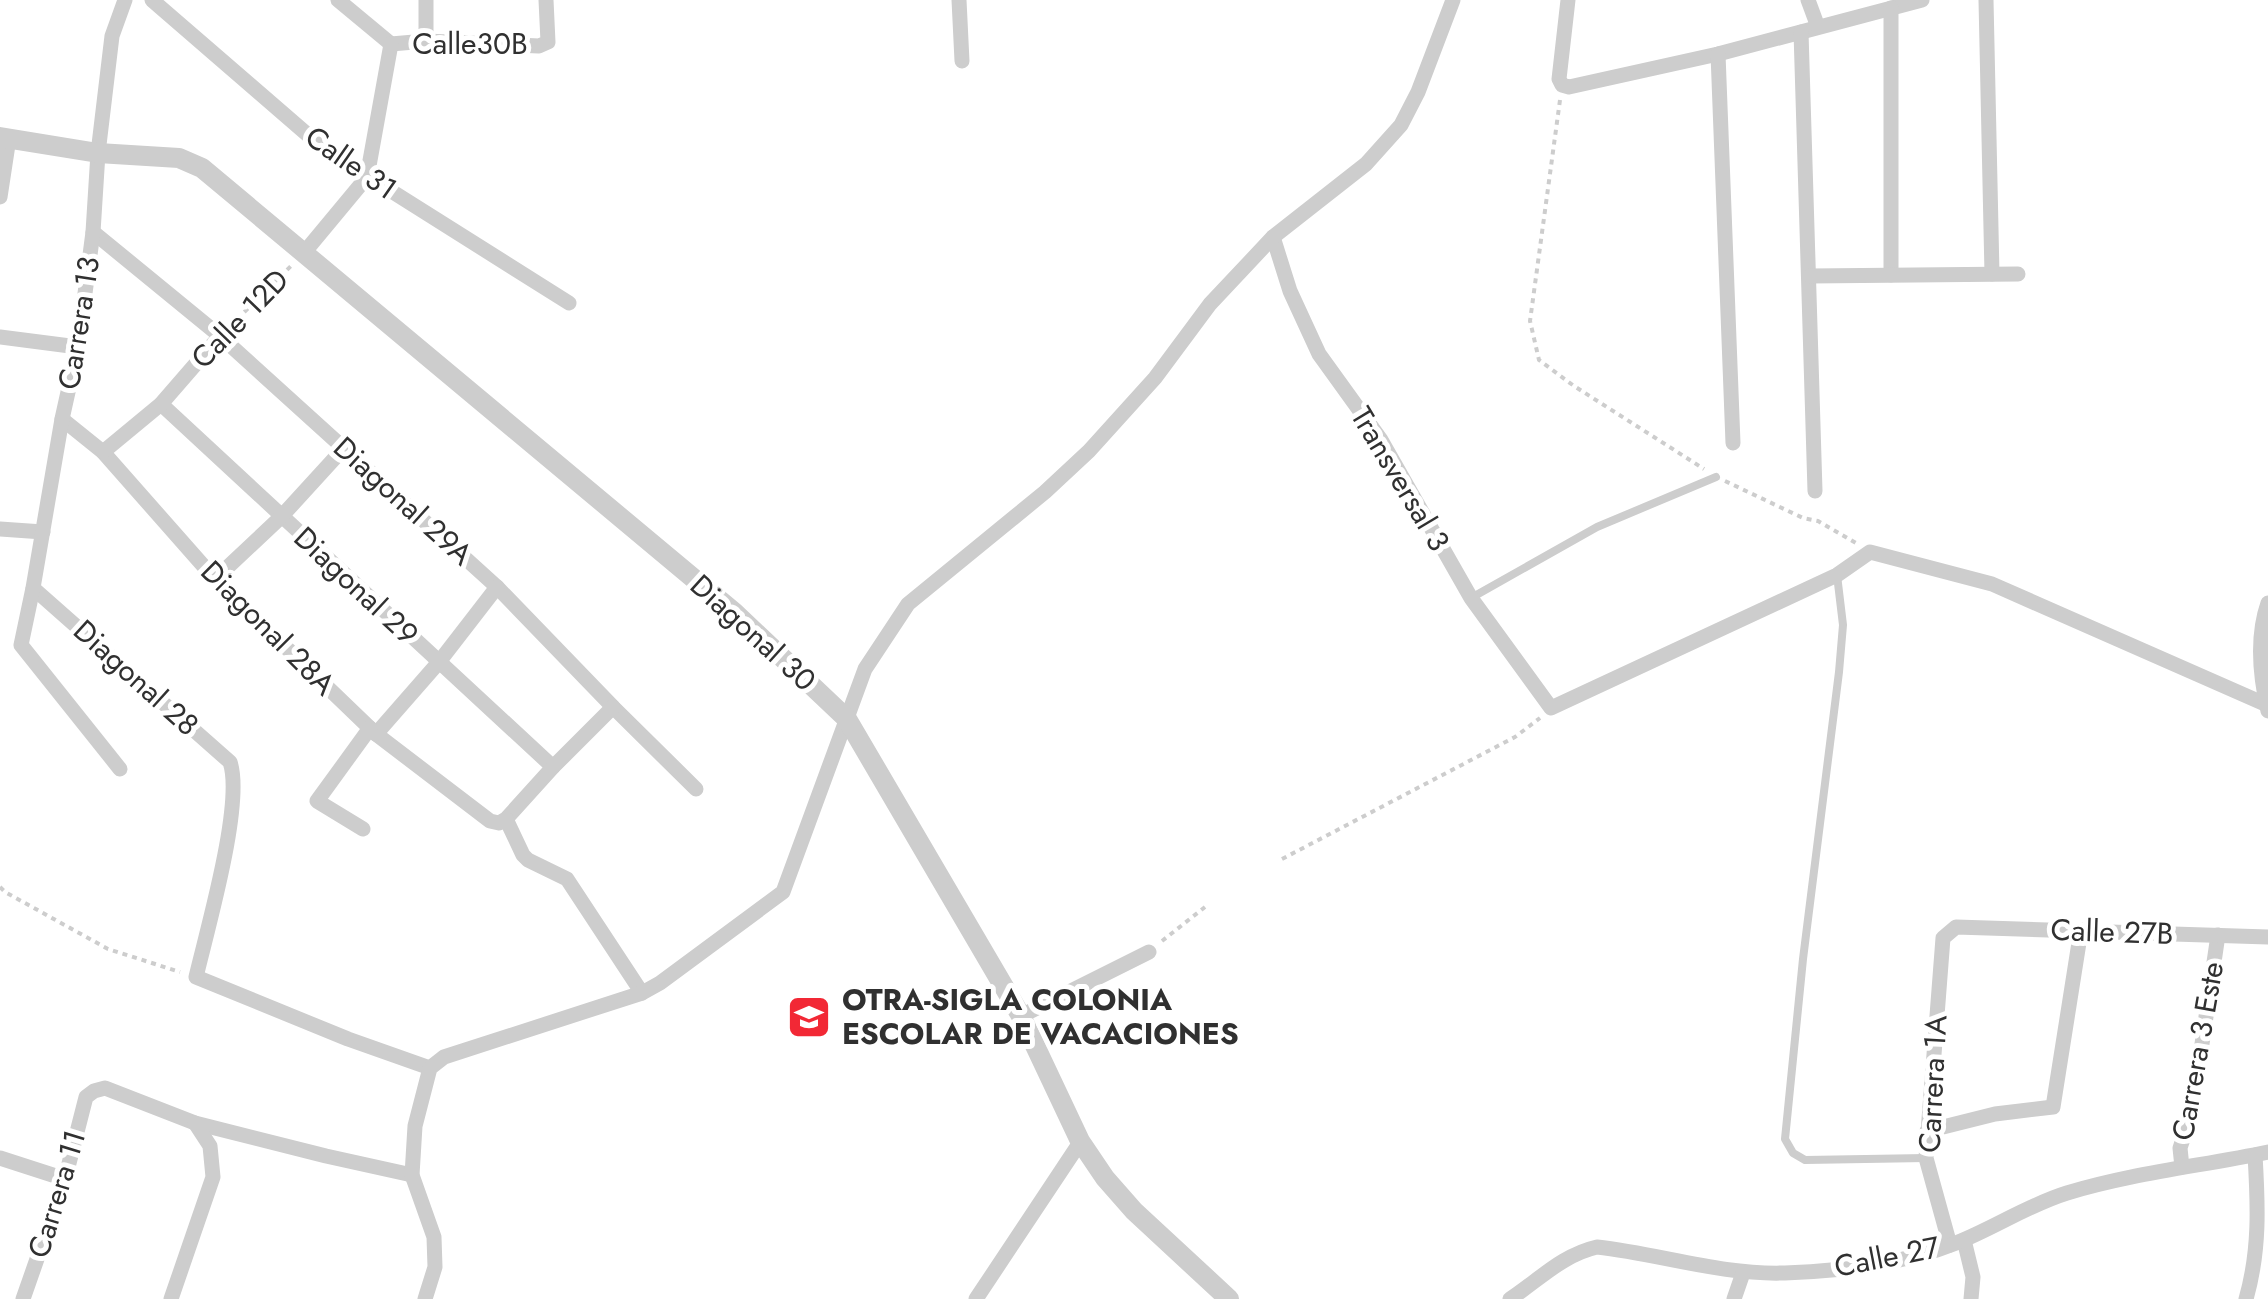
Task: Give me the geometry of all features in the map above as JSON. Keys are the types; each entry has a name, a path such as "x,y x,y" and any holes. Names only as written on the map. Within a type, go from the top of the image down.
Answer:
{"street":[{"name":"Carrera 13","path":"120,769 21,645 78,347 94,232 98,153 112,36 125,0"},
{"name":"Calle 31","path":"152,0 323,148 569,302"},
{"path":"338,0 391,44 367,177"},
{"path":"426,0 426,40"},
{"name":"Calle30B","path":"391,44 426,40 540,46 548,42 546,0"},
{"path":"959,0 962,61"},
{"path":"425,1299 435,1267 434,1238 412,1175 416,1126 430,1068 444,1057 642,993 783,892 865,669 908,604 1045,492 1088,451 1154,378 1210,304 1273,237 1366,164 1401,125 1418,92 1453,0"},
{"path":"1568,0 1558,79 1569,87 1718,54 1922,0"},
{"path":"1808,0 1818,27"},
{"path":"1986,0 1992,274"},
{"path":"1891,8 1891,275"},
{"path":"1801,32 1815,491"},
{"path":"1718,54 1733,443"},
{"name":"Diagonal 30","path":"4,138 98,153 179,158 202,168 735,613 847,719 1021,1016 1081,1141 1105,1178 1134,1211 1229,1299"},
{"path":"0,197 4,138"},
{"name":"Calle 12D","path":"303,254 367,177"},
{"name":"Diagonal 29A","path":"94,232 220,336 498,587 696,788"},
{"name":"Transversal 3","path":"1273,237 1290,291 1319,354 1381,440 1471,598 1551,708"},
{"path":"1810,276 2018,274"},
{"name":"Calle 12D","path":"104,452 161,404 220,336"},
{"path":"0,337 78,347"},
{"name":"Diagonal 29","path":"161,404 553,766"},
{"name":"Diagonal 28A","path":"62,419 104,452 215,579 373,731 498,820 522,855 567,879 642,993"},
{"path":"215,579 281,517 344,448"},
{"path":"0,529 43,532"},
{"path":"1551,708 1837,575 1870,552 1992,584 2267,708 2261,641 2268,602"},
{"path":"362,828 317,800 498,587"},
{"name":"Diagonal 28","path":"33,588 230,762 234,773 230,822 196,977"},
{"path":"498,820 613,707"},
{"name":"Calle 27B","path":"1956,927 2268,937"},
{"name":"Carrera 1A","path":"1956,927 1943,938 1926,1158 1973,1278 1971,1299"},
{"path":"1927,1131 1995,1114 2054,1107 2081,930"},
{"name":"Carrera 3 Este","path":"2182,1167 2180,1148 2192,1112 2218,935"},
{"path":"1021,1016 1149,952"},
{"path":"196,977 430,1068"},
{"name":"Carrera 11","path":"23,1299 66,1178 86,1098 94,1090 105,1088 195,1122"},
{"path":"195,1122 412,1175"},
{"path":"171,1299 213,1177 210,1146 195,1122"},
{"path":"976,1299 1081,1141"},
{"path":"2246,1299 2254,1268 2261,1154"},
{"name":"Calle 27","path":"1510,1299 1558,1262 1597,1246 1743,1273 1836,1268 1893,1260 1957,1242 2062,1195 2126,1177 2261,1154"},
{"path":"0,1158 66,1178"},
{"path":"1734,1299 1743,1273"}],"lane":[{"path":"1471,598 1598,528 1716,476"},
{"path":"1837,575 1842,625 1839,672 1785,1139 1794,1154 1805,1160 1926,1158"}],"path":[{"path":"1562,85 1530,321 1539,360 1716,476 1803,518 1818,520 1870,552"},
{"name":"Calle 12D","path":"220,336 303,254"},
{"path":"1282,859 1515,737 1551,708"},
{"path":"0,886 108,949 196,977"},
{"path":"1149,952 1205,908"}],"place":[{"name":"OTRA-SIGLA COLONIA ESCOLAR DE VACACIONES","path":"809,1017"}]}
